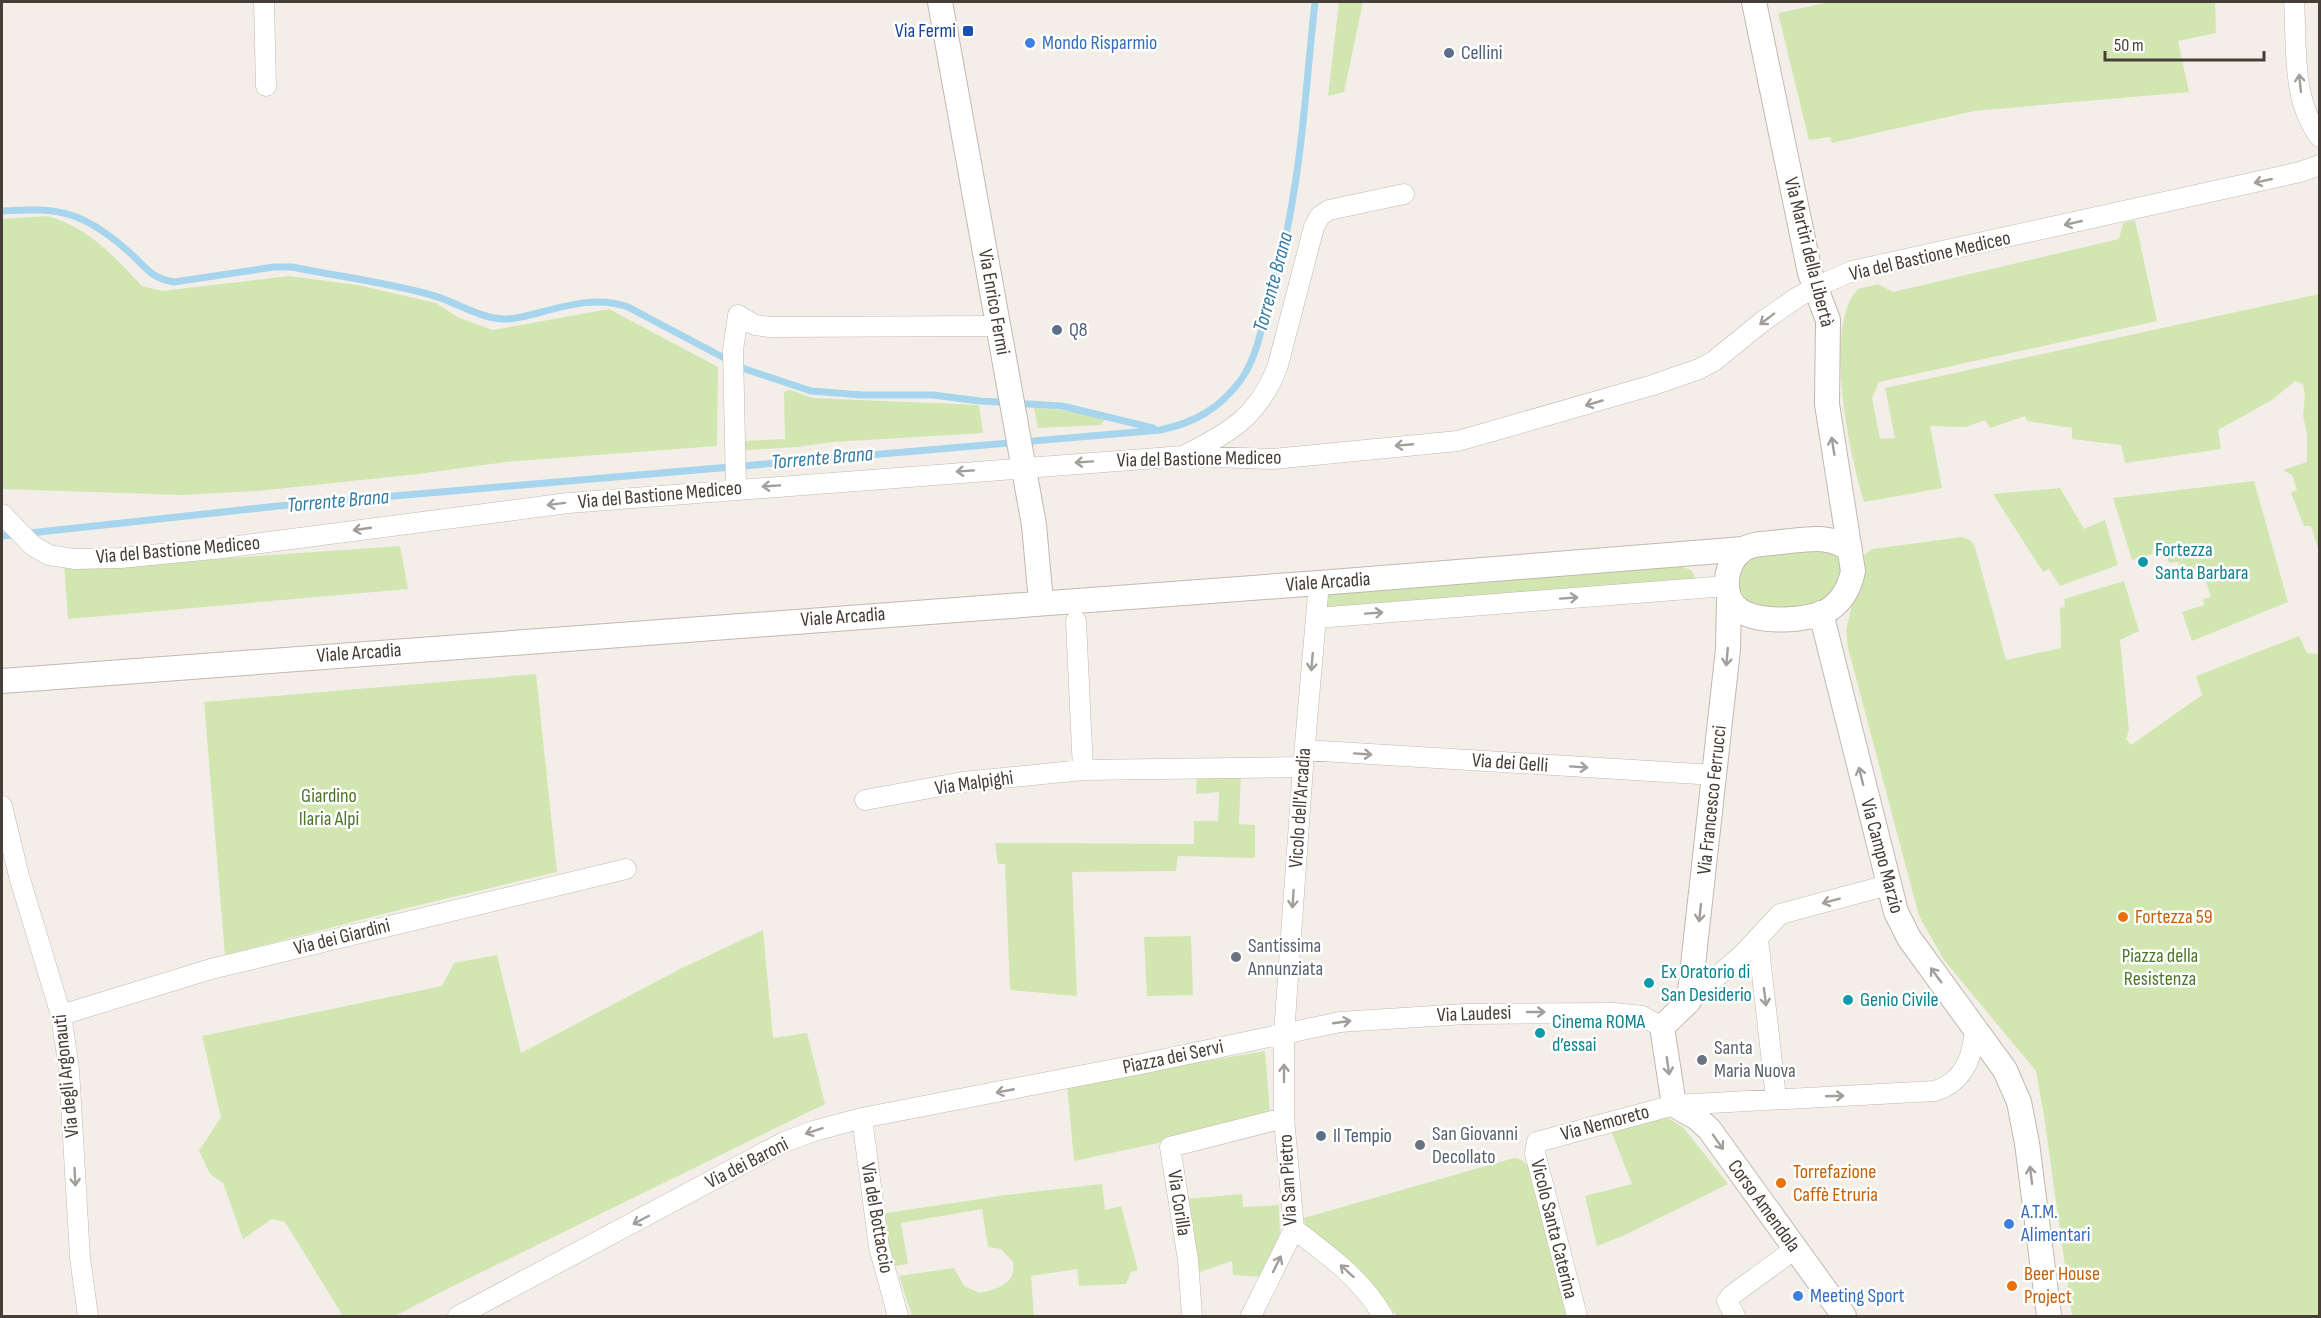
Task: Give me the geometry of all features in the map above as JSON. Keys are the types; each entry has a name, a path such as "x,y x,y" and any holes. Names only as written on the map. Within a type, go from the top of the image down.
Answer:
{"street":[{"path":"264,2 266,86"},
{"name":"Via Enrico Fermi","path":"940,2 1037,542 1041,602"},
{"name":"Via Martiri della Libertà","path":"1754,2 1810,273 1830,329 1826,374 1827,404 1850,550"},
{"path":"2294,2 2299,86 2304,109 2319,137"},
{"name":"Via del Bastione Mediceo","path":"3,515 33,546 42,552 56,557 120,558 223,548 736,483 1023,461 1184,456 1273,459 1458,441 1653,385 1699,369 1720,356 1784,306 1815,287 1869,267 2289,175 2319,165"},
{"path":"1184,456 1232,430 1252,410 1269,385 1278,365 1314,226 1320,216 1336,208 1404,194"},
{"path":"736,483 733,350 738,315 755,325 770,327 999,326"},
{"path":"1806,540 1827,529 1836,520 1842,504"},
{"path":"1685,554 1727,590 1736,608 1753,617 1784,619 1821,613 1838,603 1851,581 1853,571 1850,550 1832,539 1806,540 1744,549 1734,559 1727,590"},
{"name":"Viale Arcadia","path":"2,681 1744,549"},
{"name":"Vicolo dell'Arcadia","path":"1284,1034 1318,583"},
{"path":"1316,618 1727,590"},
{"name":"Via Francesco Ferrucci","path":"1689,1001 1728,649 1727,590"},
{"name":"Via Campo Marzio","path":"1821,613 1896,912 1909,938 2005,1071 2019,1102 2027,1143 2049,1317"},
{"path":"1076,621 1083,770"},
{"name":"Via dei Gelli","path":"1304,759 1715,775"},
{"name":"Via Malpighi","path":"865,800 963,782 1083,770 1304,759"},
{"name":"Via degli Argonauti","path":"2,806 19,876 61,1015 69,1069 80,1258 87,1317"},
{"name":"Via dei Giardini","path":"61,1015 211,969 626,869"},
{"path":"1674,1105 1662,1027 1743,954 1780,915 1888,885"},
{"path":"1758,939 1776,1098"},
{"name":"Via Laudesi","path":"1284,1034 1360,1020 1518,1012 1628,1014 1650,1019 1662,1027"},
{"name":"Via Nemoreto","path":"1537,1142 1674,1105 1927,1092 1941,1089 1954,1081 1968,1064 1974,1047 1975,1029"},
{"name":"Piazza dei Servi","path":"1062,1079 1284,1034"},
{"name":"Via San Pietro","path":"1251,1317 1294,1229 1284,1118 1284,1034"},
{"name":"Via dei Baroni","path":"458,1317 784,1142 862,1118 1062,1079"},
{"name":"Corso Amendola","path":"1674,1105 1697,1118 1709,1130 1844,1317"},
{"name":"Via del Bottaccio","path":"862,1118 879,1247 898,1317"},
{"name":"Via Corilla","path":"1192,1317 1188,1260 1170,1147 1284,1118"},
{"name":"Vicolo Santa Caterina","path":"1537,1142 1535,1153 1576,1317"},
{"path":"1294,1229 1351,1275 1367,1292 1383,1317"},
{"path":"1735,1317 1727,1301 1732,1295 1795,1249"}],"green space":[{"path":"1339,2 1363,2 1344,92 1328,96"},
{"path":"1831,2 2215,2 2216,33 2178,41 2189,92 1974,111 1832,143 1830,137 1809,140 1778,13"},
{"path":"47,216 88,235 111,254 142,286 162,291 289,276 357,285 436,303 459,318 493,330 609,309 718,367 717,446 506,462 258,491 183,495 3,489 2,219"},
{"path":"2135,220 2157,321 1879,382 1872,398 1880,439 1895,438 1885,388 2319,294 2319,551 2311,526 2304,526 2291,493 2297,490 2292,475 2283,470 2307,462 2307,435 2303,415 2305,395 2303,384 2295,381 2272,400 2218,430 2221,449 2125,463 2121,445 2072,439 2072,428 2027,421 2025,416 1990,428 1985,420 1966,427 1930,426 1942,488 1864,502 1846,424 1840,361 1847,307 1858,289 1878,284 1893,292 2119,239 2123,223"},
{"path":"790,390 813,398 979,405 983,433 745,450 744,441 785,439 784,392"},
{"path":"1034,408 1071,411 1105,419 1101,425 1038,428"},
{"path":"2254,481 2288,602 2192,641 2182,612 2204,605 2203,599 2211,597 2204,575 2184,581 2178,562 2169,563 2164,547 2152,550 2153,554 2132,560 2113,498"},
{"path":"2060,488 2084,529 2105,520 2118,565 2060,586 2049,569 2043,572 1993,494"},
{"name":"Piazza della Resistenza","path":"1962,537 1970,540 1975,547 2006,660 2061,648 2060,608 2065,607 2064,599 2124,581 2139,631 2120,640 2129,730 2126,739 2131,745 2202,695 2196,676 2299,636 2307,653 2319,654 2319,1316 2072,1316 2036,1071 1944,960 1919,916 1848,648 1846,630 1865,554 1872,549"},
{"path":"400,546 408,589 68,619 64,564 116,566"},
{"path":"1821,551 1838,553 1845,573 1825,602 1792,611 1755,605 1747,600 1737,587 1739,565 1749,560 1779,553"},
{"path":"1676,565 1691,570 1696,579 1321,610 1326,597 1332,594"},
{"name":"Giardino Ilaria Alpi","path":"536,674 557,872 225,955 204,702"},
{"path":"1197,773 1241,773 1239,824 1255,825 1255,858 1178,856 1176,871 1072,872 1077,996 1010,990 1005,864 998,864 995,843 1194,844 1194,821 1218,821 1219,792 1196,794"},
{"path":"763,930 773,1038 807,1033 825,1104 395,1316 343,1316 285,1222 272,1219 243,1239 223,1183 210,1174 199,1151 221,1117 202,1036 442,986 454,963 497,955 521,1053 682,968"},
{"path":"1191,936 1193,995 1147,996 1144,937"},
{"path":"1265,1051 1270,1113 1172,1140 1074,1161 1067,1085"},
{"path":"1666,1117 1683,1127 1728,1184 1625,1235 1597,1246 1585,1196 1632,1184 1610,1128"},
{"path":"1514,1158 1524,1162 1530,1171 1569,1316 1397,1316 1382,1297 1305,1227 1304,1218"},
{"path":"1102,1184 1105,1210 1121,1206 1138,1270 1131,1272 1126,1284 1079,1286 1077,1269 1031,1276 1034,1316 912,1316 899,1276 954,1268 964,1286 980,1293 993,1290 1009,1280 1012,1276 1013,1262 1001,1249 988,1247 982,1209 901,1223 908,1264 895,1266 880,1214 1006,1195"},
{"path":"1242,1194 1243,1207 1279,1205 1280,1234 1264,1277 1233,1275 1232,1261 1194,1274 1185,1199"}],"waterway":[{"name":"Torrente Brana","path":"2,536 278,506 1160,430 1195,419 1214,407 1232,391 1246,372 1257,344 1282,252 1294,193 1315,2"},
{"path":"2,211 40,210 71,215 85,220 113,239 154,275 174,282 274,267 292,267 411,290 437,297 492,318 502,319 520,318 583,303 606,302 628,307 745,369 811,391 862,395 933,395 980,401 1062,406 1153,428"}],"place":[{"name":"Via Fermi","path":"968,31"},
{"name":"Mondo Risparmio","path":"1030,43"},
{"name":"Cellini","path":"1449,53"},
{"name":"Q8","path":"1057,330"},
{"name":"Fortezza Santa Barbara","path":"2143,562"},
{"name":"Fortezza 59","path":"2123,917"},
{"name":"Santissima Annunziata","path":"1236,957"},
{"name":"Ex Oratorio di San Desiderio","path":"1649,983"},
{"name":"Genio Civile","path":"1848,1000"},
{"name":"Cinema ROMA d’essai","path":"1540,1033"},
{"name":"Santa Maria Nuova","path":"1702,1060"},
{"name":"Il Tempio","path":"1321,1136"},
{"name":"San Giovanni Decollato","path":"1420,1145"},
{"name":"Torrefazione Caffè Etruria","path":"1781,1183"},
{"name":"A.T.M. Alimentari","path":"2009,1224"},
{"name":"Beer House Project","path":"2012,1286"},
{"name":"Meeting Sport","path":"1798,1296"}]}
